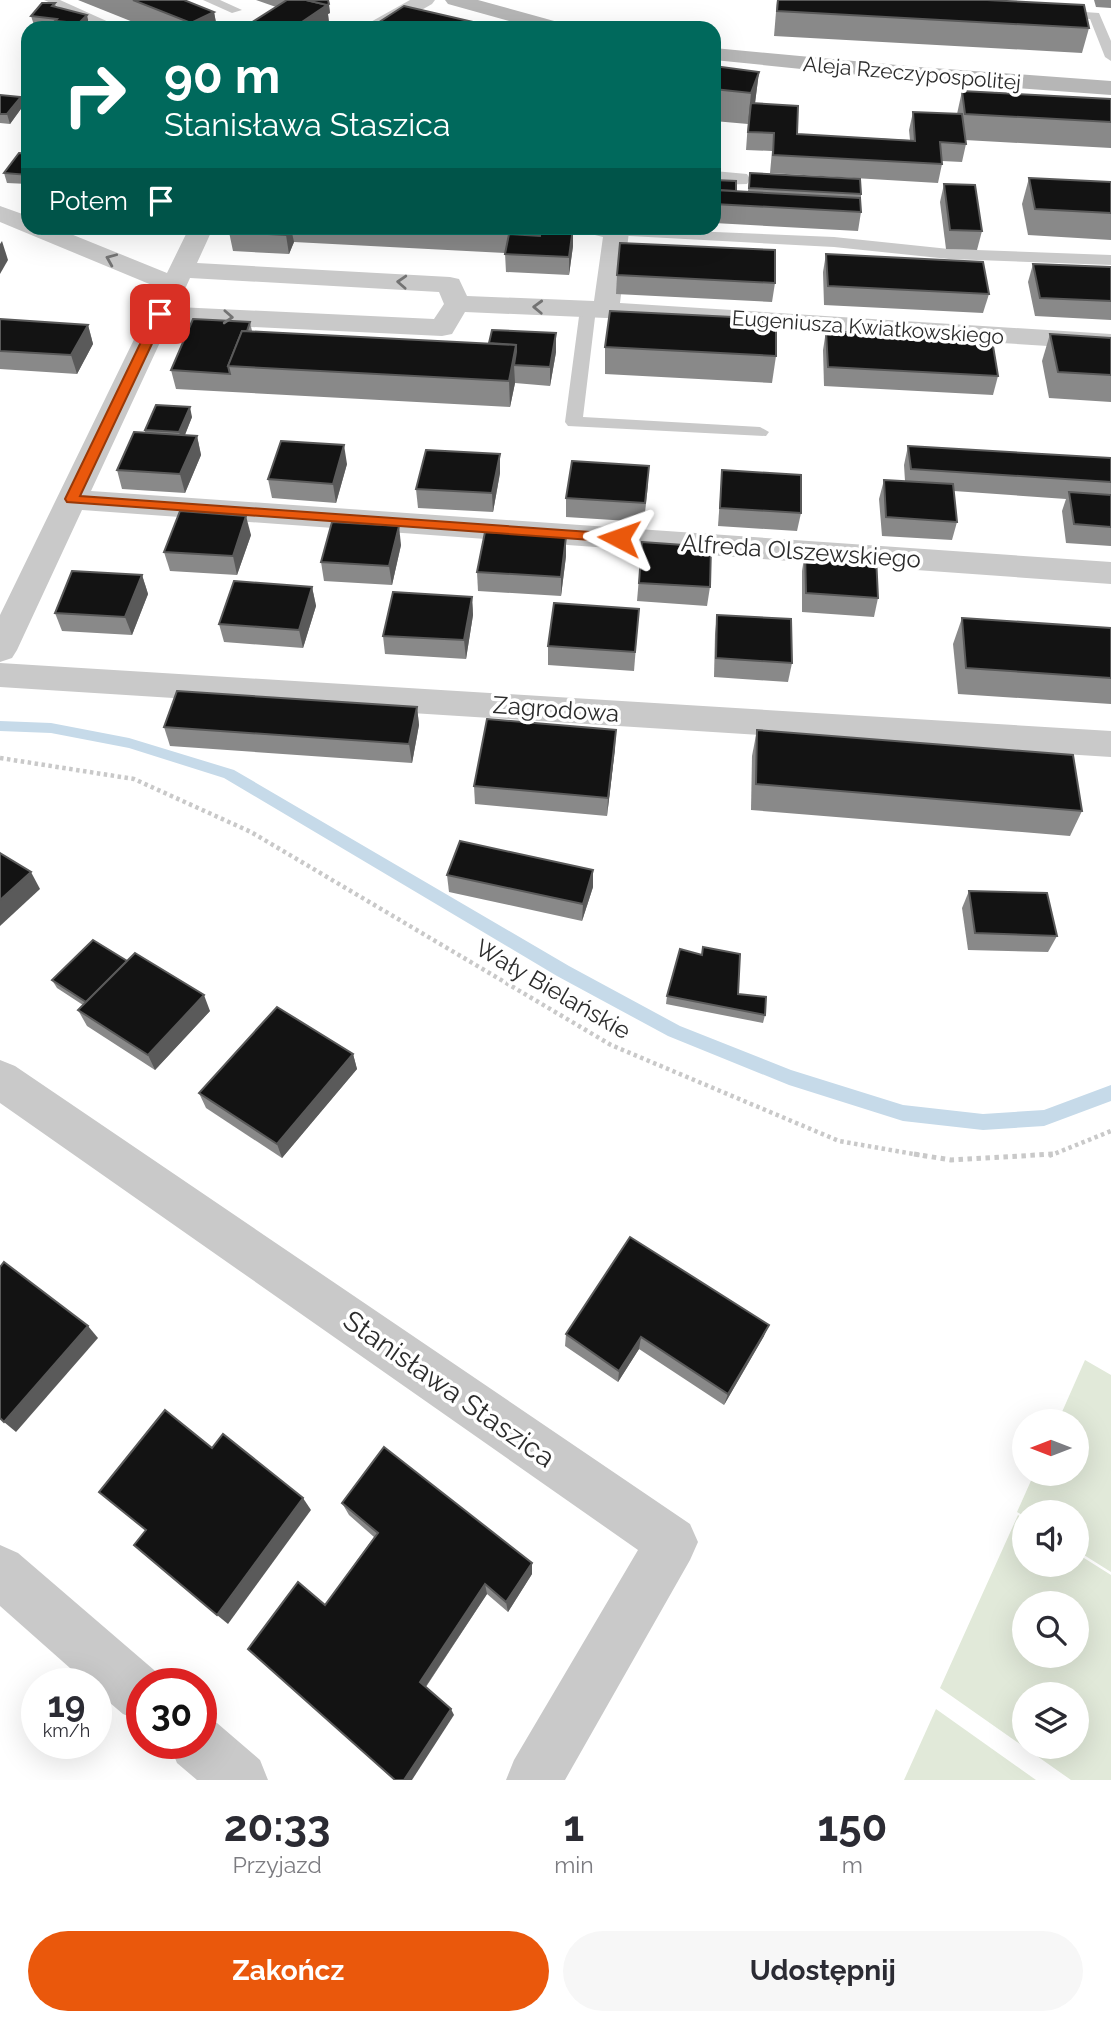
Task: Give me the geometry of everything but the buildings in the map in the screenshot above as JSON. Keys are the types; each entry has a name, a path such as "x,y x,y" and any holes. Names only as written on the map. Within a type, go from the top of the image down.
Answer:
{"street":[{"path":"387,21 425,0"},
{"path":"455,0 532,21"},
{"name":"Aleja Rzeczypospolitej","path":"721,55 919,74 1111,88"},
{"path":"0,213 21,222"},
{"path":"55,235 177,278 450,285 457,304 442,328 160,314"},
{"path":"0,650 198,235"},
{"path":"597,310 605,235"},
{"name":"Eugeniusza Kwiatkowskiego","path":"457,304 597,310 1111,342"},
{"name":"Alfreda Olszewskiego","path":"72,499 1111,573"},
{"name":"Zagrodowa","path":"0,675 1111,744"},
{"name":"Stanisława Staszica","path":"0,1079 672,1542 534,1780"},
{"path":"0,1571 126,1681"},
{"path":"216,1759 240,1780"}],"lane":[{"path":"50,0 100,21"},
{"path":"209,0 236,10"},
{"path":"1041,13 1111,17"},
{"path":"1095,16 1111,57"},
{"path":"701,235 834,242 950,254 1111,260"},
{"path":"597,310 573,422 760,432"}],"path":[{"name":"Wały Bielańskie","path":"0,758 134,779 158,789 251,832 611,1045 839,1141 951,1160 1048,1156 1111,1132"}],"green space":[{"path":"1085,1360 1111,1375 1111,1572 1089,1558 1089,1500 1022,1500 1029,1486 1089,1486 1089,1409 1063,1409"},
{"path":"1012,1528 1012,1577 1089,1577 1089,1561 1111,1575 1111,1780 1071,1780 1041,1759 1089,1759 1089,1682 1012,1682 1012,1739 940,1688"},
{"path":"936,1709 1036,1780 904,1780"}],"waterway":[{"path":"0,726 51,728 129,743 229,774 563,971 674,1031 789,1077 903,1113 983,1122 1044,1118 1111,1093"}],"route":[{"path":"160,314 72,499 619,538"}]}
